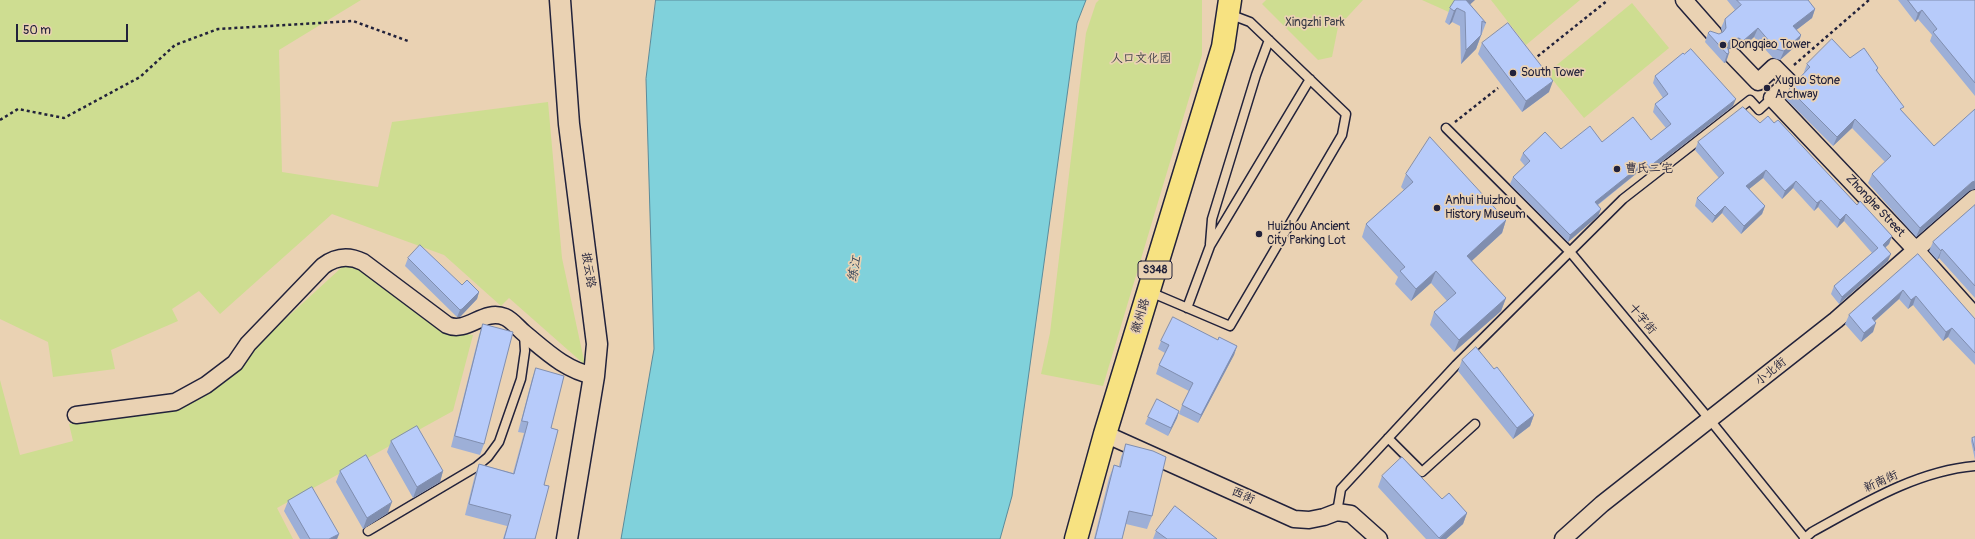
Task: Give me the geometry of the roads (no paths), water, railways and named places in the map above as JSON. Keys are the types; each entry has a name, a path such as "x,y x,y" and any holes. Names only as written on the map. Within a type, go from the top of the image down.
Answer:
{"main road":[{"name":"徽州路","path":"1076,539 1105,434 1223,47 1229,7"}],"street":[{"name":"披云路","path":"560,0 569,124 582,234 596,329 594,376 567,539"},
{"path":"1684,0 1714,34"},
{"path":"1732,56 1758,82 1774,67 1789,82 1772,98"},
{"name":"Zhonghe Street","path":"1772,98 1916,249 1975,315"},
{"name":"小北街","path":"1563,539 1602,504 1836,320 1975,198"},
{"path":"76,415 175,402 206,385 235,363 248,344 324,266 329,262 343,257 350,257 364,262 452,327 463,327 480,318 493,315 506,317 562,364 573,370 594,376"},
{"name":"西街","path":"1105,434 1294,518 1309,520 1324,517 1337,512"},
{"path":"1337,512 1351,514 1379,539"}],"lane":[{"path":"1148,292 1230,326 1342,135 1346,114 1250,22 1229,7"},
{"path":"1210,246 1212,219 1256,75 1269,40"},
{"path":"1187,308 1210,246 1310,79"},
{"path":"1337,512 1341,489 1456,364 1571,253 1624,199 1750,100 1759,110 1772,98"},
{"name":"十字街","path":"1446,128 1571,253 1710,420 1804,539"},
{"path":"368,531 476,467 494,450 499,442 521,379 525,351 524,333"},
{"path":"1388,438 1422,472 1474,424"},
{"name":"新南街","path":"1804,539 1812,532 1888,491 1931,476 1975,466"}],"water":[{"name":"练江","path":"656,0 1086,0 1077,23 1012,496 1000,539 621,539 654,349 646,79"}],"place":[{"name":"Dongqiao Tower","path":"1723,45"},
{"name":"South Tower","path":"1513,73"},
{"name":"Xuguo Stone Archway","path":"1767,88"},
{"name":"曹氏二宅","path":"1617,169"},
{"name":"Anhui Huizhou History Museum","path":"1437,208"},
{"name":"Huizhou Ancient City Parking Lot","path":"1259,234"}],"park label":[{"name":"Xingzhi Park","path":"1315,23"},
{"name":"人口文化园","path":"1141,59"}]}
